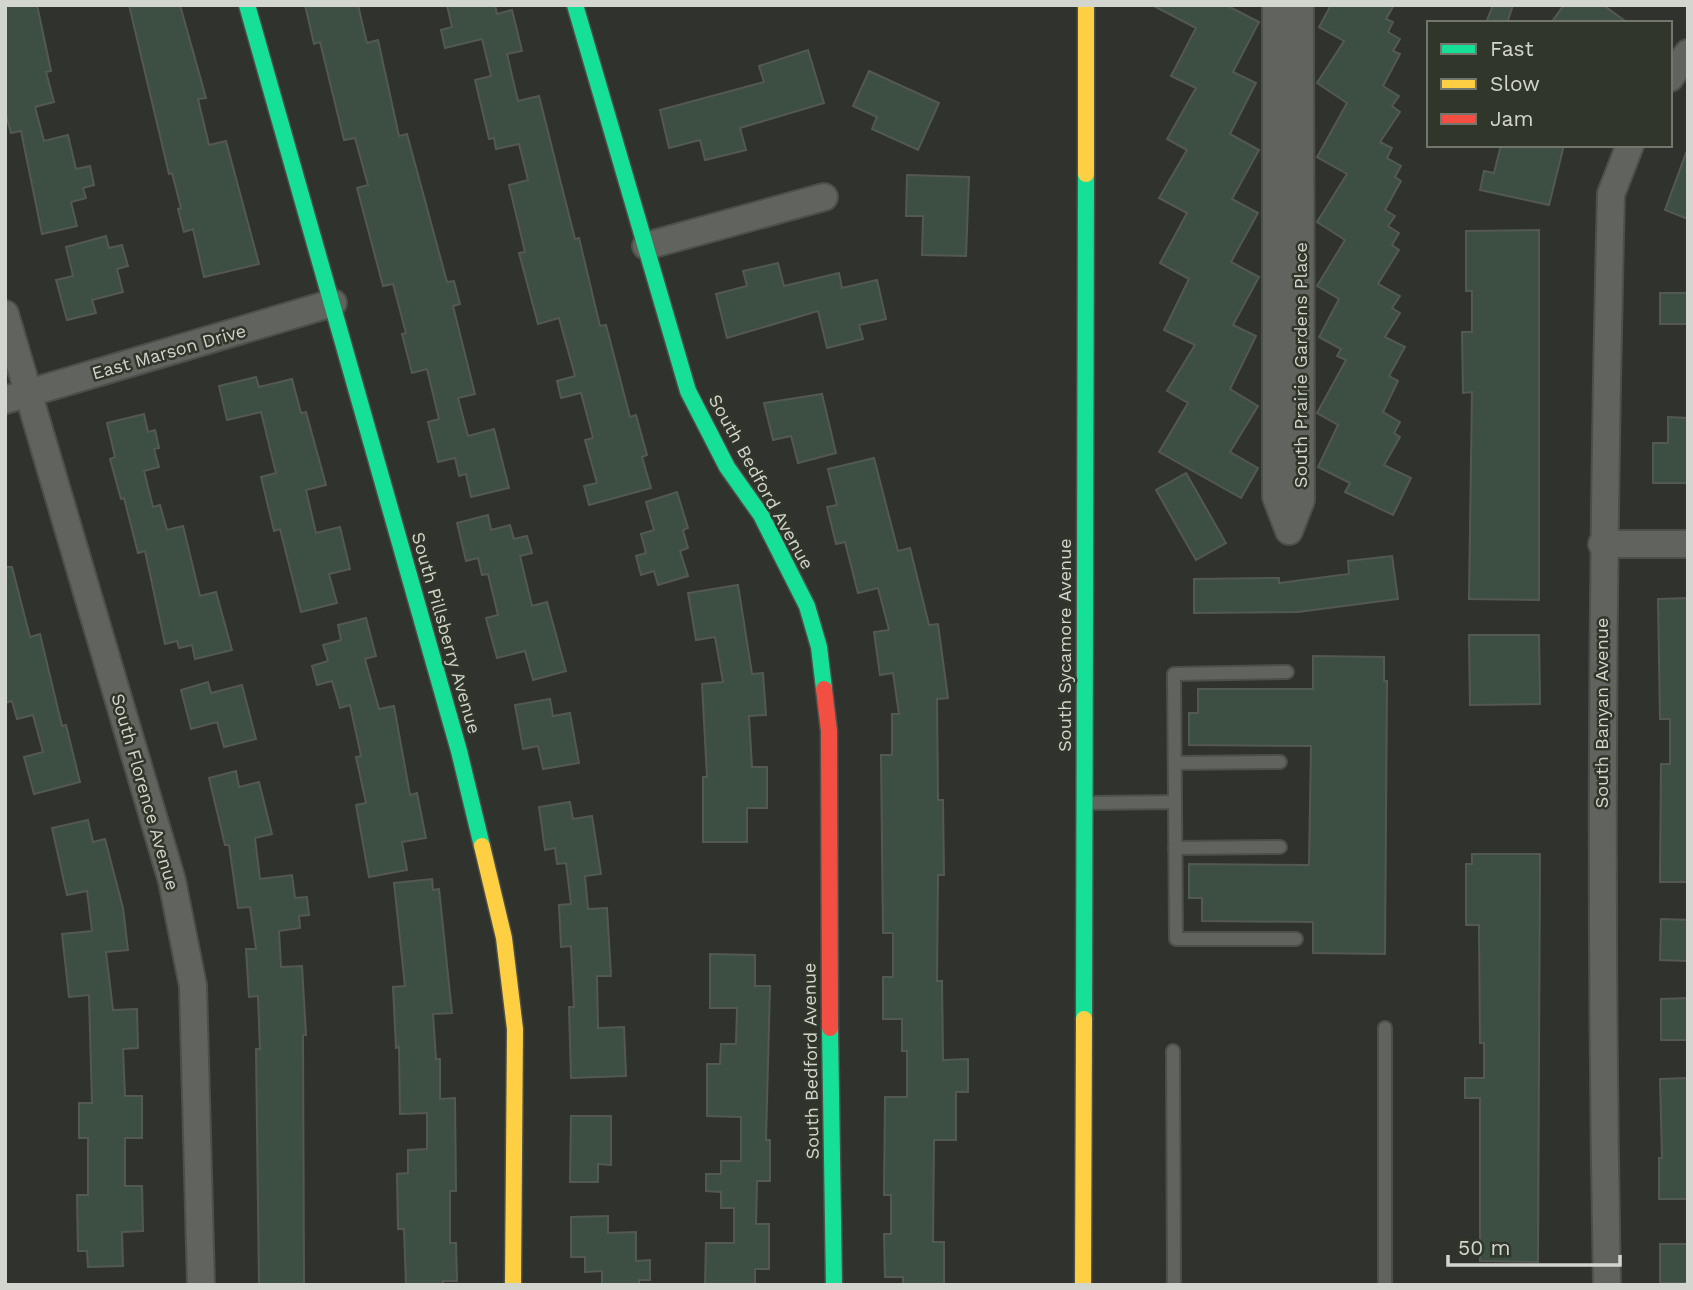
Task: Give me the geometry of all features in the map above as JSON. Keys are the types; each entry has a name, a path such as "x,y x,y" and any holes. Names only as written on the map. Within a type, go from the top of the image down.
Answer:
{"street":[{"name":"South Pillsberry Avenue","path":"247,5 459,751 504,937 515,1029 513,1285"},
{"name":"South Bedford Avenue","path":"575,5 688,391 727,467 761,515 787,565 807,606 819,647 829,731 827,811 834,1285"},
{"name":"South Sycamore Avenue","path":"1083,1285 1086,5"},
{"name":"South Prairie Gardens Place","path":"1276,5 1276,497 1289,531 1301,500 1300,5"},
{"path":"1672,75 1688,53"},
{"name":"South Banyan Avenue","path":"1607,1285 1602,1044 1602,544 1611,194 1629,147"},
{"path":"646,246 824,197"},
{"name":"East Marson Drive","path":"17,396 333,303"},
{"name":"South Florence Avenue","path":"5,314 17,396 172,881 193,986 201,1285"},
{"path":"1602,544 1688,544"}],"lane":[{"path":"1287,673 1174,674 1176,939 1296,939"},
{"path":"1175,763 1280,762"},
{"path":"1084,803 1175,802"},
{"path":"1175,848 1280,847"},
{"path":"1385,1028 1385,1285"},
{"path":"1173,1051 1174,1285"}],"building":[{"path":"5,5 37,5 51,71 46,72 54,102 35,107 44,141 68,135 76,169 90,166 94,185 83,188 86,198 71,202 77,226 42,234 21,131 11,133 5,112"},
{"path":"129,5 180,5 206,98 198,99 209,145 226,141 259,264 204,277 193,229 184,232 178,209 181,208 172,173 169,174"},
{"path":"305,5 358,5 367,43 378,40 399,136 407,134 447,282 454,281 460,304 453,306 475,394 458,398 468,436 494,429 509,488 471,497 466,474 459,476 455,458 438,462 428,422 439,419 427,369 412,373 402,334 406,333 393,284 383,286 357,188 368,185 355,138 344,140 320,42 314,44"},
{"path":"447,5 495,5 497,14 512,10 522,51 507,54 518,101 539,96 575,239 579,238 600,326 606,325 630,417 636,415 647,455 642,457 651,488 589,505 584,486 597,483 585,440 593,438 581,393 561,398 557,381 575,376 559,318 538,324 519,253 525,252 509,185 528,180 519,144 496,149 494,138 489,139 475,80 491,76 482,39 445,48 441,30 452,27"},
{"path":"1152,5 1226,5 1259,22 1233,72 1256,83 1230,134 1259,150 1232,199 1258,213 1231,262 1259,277 1233,325 1256,336 1230,389 1258,406 1230,452 1258,468 1241,498 1159,452 1188,403 1167,391 1195,345 1164,330 1189,279 1160,263 1187,213 1159,198 1187,150 1167,139 1196,88 1171,76 1196,28"},
{"path":"1331,5 1394,5 1386,19 1393,22 1388,32 1400,39 1393,51 1400,54 1383,86 1399,96 1392,106 1400,112 1380,142 1392,148 1387,158 1401,166 1395,177 1401,181 1385,210 1395,216 1388,226 1399,233 1392,245 1399,250 1378,284 1400,296 1392,308 1400,313 1385,337 1405,347 1389,376 1398,381 1383,412 1400,422 1394,433 1400,437 1384,465 1411,478 1393,515 1345,492 1350,483 1318,467 1338,425 1317,413 1346,360 1337,356 1341,349 1319,337 1339,299 1317,286 1345,240 1317,222 1347,174 1317,157 1347,103 1317,83 1344,41 1319,27"},
{"path":"1493,5 1513,5 1508,21 1487,21"},
{"path":"1564,5 1603,5 1625,21 1552,21"},
{"path":"808,50 824,103 740,128 746,150 705,160 700,140 669,148 660,110 764,82 759,66"},
{"path":"869,71 939,103 918,150 872,129 877,117 853,106"},
{"path":"1500,147 1564,147 1549,205 1480,190 1484,171 1494,173"},
{"path":"1688,153 1688,219 1665,210"},
{"path":"907,175 969,177 966,256 922,255 923,216 906,216"},
{"path":"1539,230 1539,600 1469,599 1472,392 1463,393 1462,332 1472,332 1472,291 1466,291 1466,231"},
{"path":"106,236 109,248 122,245 128,266 117,269 123,292 92,300 96,313 67,320 56,280 73,276 66,247"},
{"path":"778,263 784,286 839,273 842,288 877,280 886,319 859,325 863,339 827,348 818,311 727,338 716,294 747,286 743,271"},
{"path":"1660,293 1688,293 1688,324 1660,324"},
{"path":"256,377 259,387 292,379 301,413 306,412 326,485 306,490 316,533 340,527 350,569 329,574 337,603 301,612 280,529 274,531 261,477 276,473 261,412 227,420 219,386"},
{"path":"822,394 836,453 798,463 791,436 773,440 764,403"},
{"path":"144,414 148,432 155,430 159,448 154,449 159,467 144,471 153,507 160,505 167,530 183,526 200,596 216,592 232,650 195,659 192,645 179,648 177,641 165,644 145,551 138,553 124,498 121,499 110,459 115,457 107,423"},
{"path":"1668,417 1688,418 1688,483 1653,483 1653,443 1668,443"},
{"path":"874,458 898,551 910,548 929,625 938,624 948,698 937,699 938,800 943,800 944,875 938,875 937,981 942,981 943,1060 968,1059 968,1092 956,1092 956,1140 934,1140 933,1242 944,1242 944,1285 903,1285 903,1277 885,1277 884,1234 891,1234 891,1195 884,1195 885,1097 907,1097 907,1051 902,1051 902,1019 883,1019 883,977 893,977 893,933 883,933 881,755 892,755 892,714 899,714 893,673 880,675 874,632 889,630 878,588 858,593 845,542 836,544 827,507 837,505 828,469"},
{"path":"1186,473 1226,543 1196,560 1156,490"},
{"path":"677,492 688,528 683,530 688,548 680,551 688,576 658,585 654,571 641,575 636,556 646,553 641,534 654,530 646,502"},
{"path":"488,515 491,530 510,525 514,539 527,536 532,553 520,556 532,606 547,602 566,671 533,680 525,651 497,658 486,618 498,615 488,574 482,575 478,558 466,561 457,523"},
{"path":"1392,556 1398,599 1298,612 1194,613 1194,579 1279,578 1279,583 1349,574 1348,561"},
{"path":"5,567 12,567 30,637 40,634 62,726 66,725 80,782 34,794 24,757 43,752 33,715 17,719 12,701 5,703"},
{"path":"738,585 752,674 763,673 766,715 749,716 752,767 767,767 767,808 747,808 747,842 703,842 703,777 707,777 702,684 723,682 715,637 696,640 688,593"},
{"path":"1688,598 1688,882 1660,882 1661,764 1670,764 1670,719 1660,719 1658,599"},
{"path":"366,618 376,656 365,659 379,709 394,706 410,795 417,793 426,838 402,842 407,870 369,877 356,805 366,803 356,757 361,756 350,705 340,708 332,681 317,685 312,666 328,661 323,645 341,640 338,625"},
{"path":"1469,635 1539,635 1540,704 1470,705"},
{"path":"1313,656 1384,657 1384,681 1387,681 1385,954 1313,953 1313,922 1202,921 1202,898 1189,898 1189,864 1309,865 1311,746 1189,745 1189,713 1198,713 1198,689 1313,689"},
{"path":"208,682 211,693 242,685 256,739 224,747 217,722 191,729 181,690"},
{"path":"550,699 553,716 570,713 579,763 543,769 538,746 523,749 515,705"},
{"path":"236,771 239,787 259,782 272,834 255,838 260,879 292,875 295,898 307,897 309,915 299,916 300,928 279,931 281,967 302,966 306,1035 303,1035 304,1285 259,1285 256,1049 260,1049 258,996 249,997 246,949 256,949 250,907 238,908 229,845 225,845 209,778"},
{"path":"570,802 573,819 592,816 601,874 585,876 588,909 607,908 611,976 597,976 598,1028 624,1027 626,1076 571,1078 569,1007 574,1007 571,946 561,947 559,905 571,904 566,863 557,864 555,848 545,850 539,807"},
{"path":"88,820 93,842 105,839 123,908 128,950 106,952 113,1010 137,1009 138,1048 123,1049 125,1096 142,1096 142,1138 125,1138 125,1186 142,1186 143,1231 122,1232 123,1266 88,1267 87,1251 78,1251 77,1195 88,1195 88,1138 79,1138 79,1103 92,1103 89,995 69,997 62,934 92,931 87,891 67,895 52,828"},
{"path":"1472,854 1540,854 1538,1262 1480,1261 1480,1098 1465,1098 1465,1078 1484,1078 1484,1043 1480,1043 1479,925 1466,925 1466,864 1472,864"},
{"path":"432,879 433,890 439,889 452,1013 433,1014 436,1059 440,1059 440,1099 455,1098 456,1191 450,1191 450,1243 456,1243 457,1281 443,1281 443,1285 406,1285 404,1229 398,1229 397,1174 408,1173 408,1150 427,1149 427,1113 400,1114 399,1047 396,1048 393,987 405,986 394,883"},
{"path":"1661,919 1688,920 1688,961 1660,960"},
{"path":"710,954 755,955 755,986 770,986 766,1140 770,1140 770,1181 757,1181 756,1224 769,1224 769,1269 755,1269 755,1285 705,1285 706,1243 734,1243 734,1208 721,1208 721,1192 706,1191 706,1174 721,1174 721,1161 741,1161 741,1117 707,1116 707,1064 720,1064 721,1044 736,1044 737,1008 710,1008"},
{"path":"1688,998 1688,1040 1661,1040 1661,999"},
{"path":"1688,1078 1688,1199 1659,1199 1659,1158 1662,1158 1660,1079"},
{"path":"571,1116 611,1116 611,1165 598,1164 598,1182 570,1182"},
{"path":"608,1216 608,1233 636,1232 636,1261 650,1260 650,1280 639,1280 639,1285 602,1285 602,1271 585,1272 585,1257 571,1257 571,1217"},
{"path":"1660,1244 1688,1244 1688,1283 1660,1283"}],"traffic: fast":[{"path":"247,5 459,751 482,846"},
{"path":"575,5 688,391 727,467 761,515 807,606 819,647 824,689"},
{"path":"1084,1019 1086,174"},
{"path":"830,1028 834,1285"}],"traffic: slow":[{"path":"1086,5 1086,174"},
{"path":"482,846 504,938 515,1029 513,1285"},
{"path":"1083,1285 1084,1019"}],"traffic: jam":[{"path":"824,689 829,731 830,1028"}]}
